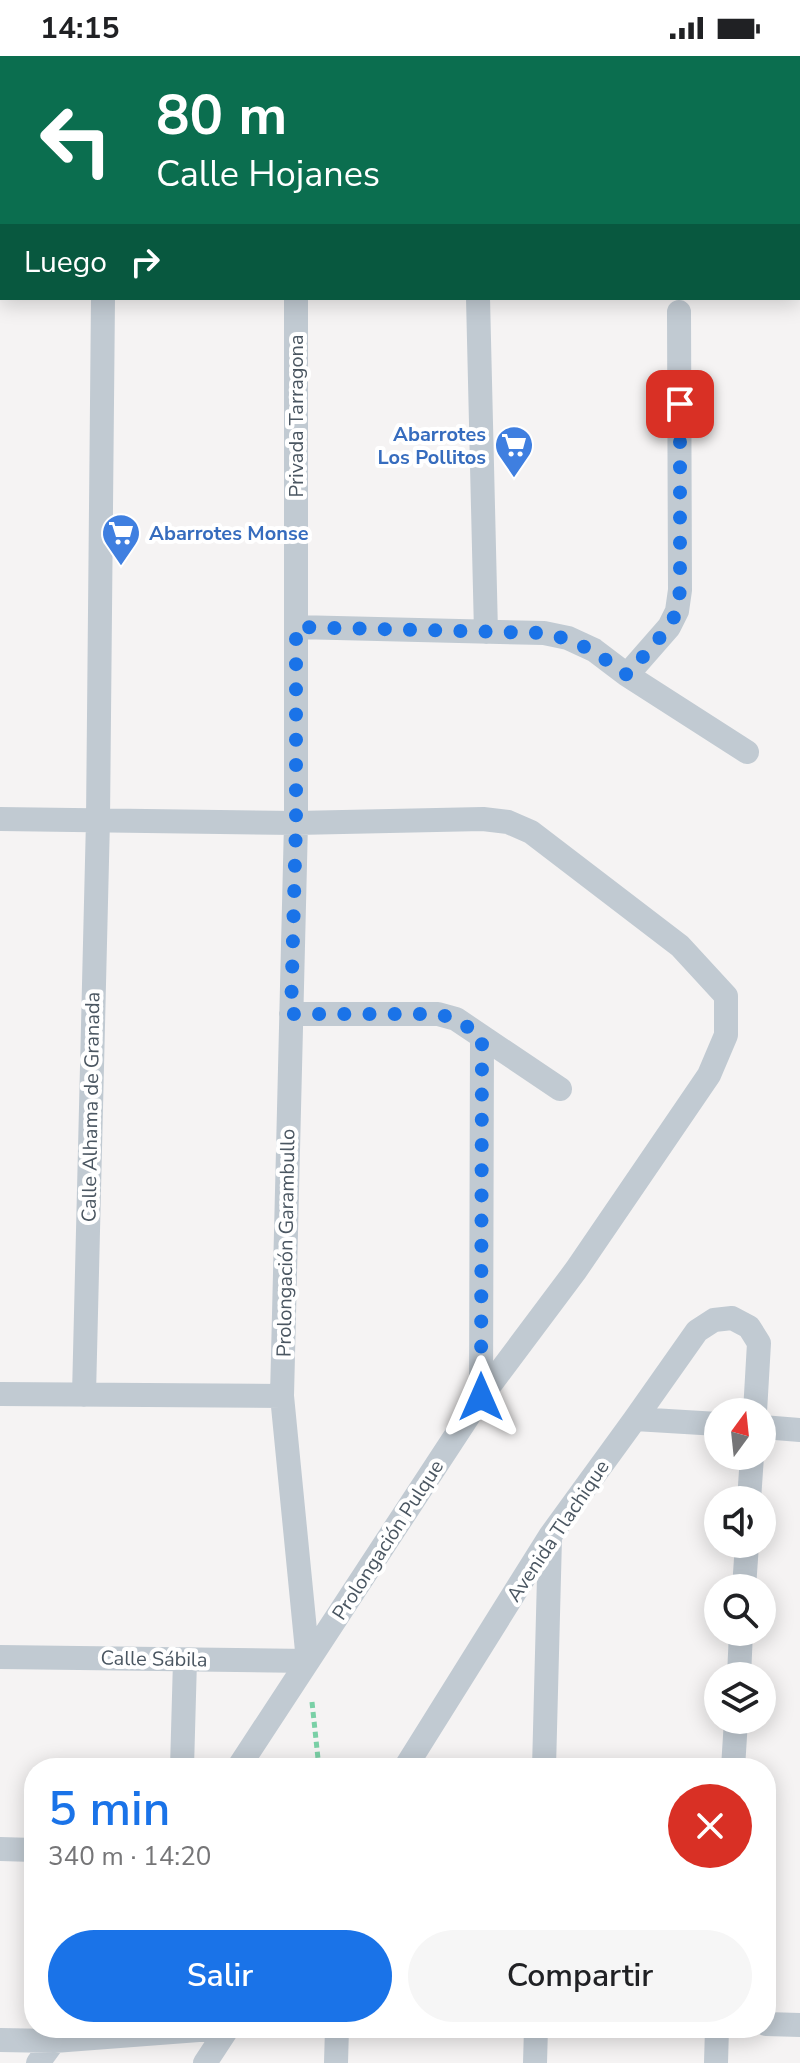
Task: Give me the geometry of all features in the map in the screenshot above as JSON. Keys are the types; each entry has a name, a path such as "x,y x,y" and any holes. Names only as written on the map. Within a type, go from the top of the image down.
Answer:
{"street":[{"name":"Calle Alhama de Granada","path":"84,1395 98,820 103,300"},
{"name":"Privada Tarragona","path":"296,300 296,823"},
{"path":"478,305 486,632"},
{"path":"627,675 669,627 677,611 680,590 679,312"},
{"path":"296,627 544,633 568,638 594,650 627,675 747,752"},
{"path":"0,819 296,823"},
{"name":"Prolongación Pulque","path":"245,1758 481,1397 576,1270 709,1075 726,1035 726,996 680,946 531,832 508,822 483,819 296,823"},
{"name":"Prolongación Garambullo","path":"296,823 282,1396 308,1661"},
{"path":"291,1014 438,1014 456,1019 560,1089"},
{"path":"481,1397 482,1037"},
{"name":"Avenida Tlachique","path":"411,1758 550,1536 697,1331 714,1320 732,1318 749,1327 759,1343 756,1398"},
{"path":"0,1394 282,1396"},
{"path":"635,1419 704,1423"},
{"path":"776,1428 800,1430"},
{"path":"544,1758 550,1536"},
{"name":"Calle Sábila","path":"0,1657 308,1661"},
{"path":"182,1758 185,1660"},
{"path":"734,1758 735,1734"},
{"path":"0,1849 24,1850"},
{"path":"776,2024 800,2025"},
{"path":"0,2040 24,2038"},
{"path":"38,2063 56,2038"},
{"path":"205,2063 220,2038"},
{"path":"336,2063 337,2038"},
{"path":"535,2063 536,2038"},
{"path":"716,2063 717,2038"}],"path":[{"path":"308,1661 318,1758"}],"place":[{"name":"Abarrotes Los Pollitos","path":"514,479"},
{"name":"Abarrotes Monse","path":"121,567"}],"route":[{"path":"481,1397 482,1037 456,1019 438,1014 291,1014 296,823 296,627 544,633 568,638 594,650 627,675 669,627 677,611 680,590 680,404"}]}
